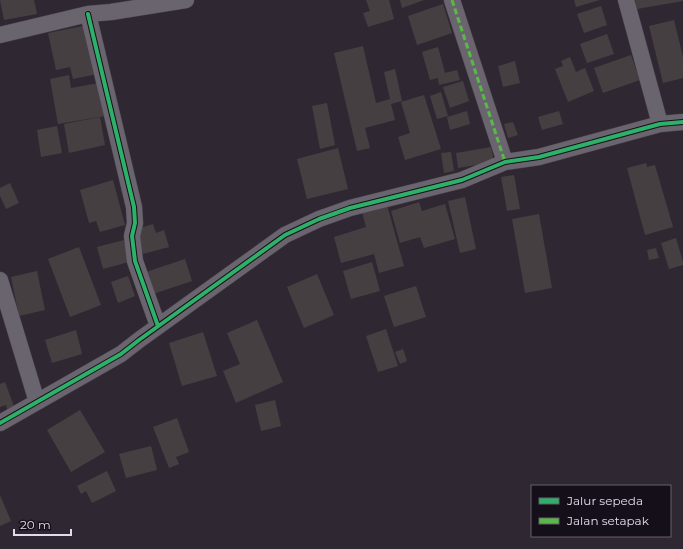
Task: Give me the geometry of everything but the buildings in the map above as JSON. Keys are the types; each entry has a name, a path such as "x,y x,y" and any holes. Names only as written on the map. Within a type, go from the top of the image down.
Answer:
{"street":[{"path":"0,35 88,14 109,6 186,0"},
{"path":"452,0 505,162"},
{"path":"626,0 660,124"},
{"path":"88,14 134,207 135,223 132,236 135,261 158,326"},
{"path":"0,423 121,354 284,235 319,219 350,208 462,180 505,162 539,157 660,124 683,122"},
{"path":"0,280 37,402"}],"marked path":[{"path":"452,0 505,162"}],"cycle path":[{"path":"88,14 134,207 135,223 132,236 135,261 158,326"},
{"path":"0,423 121,354 285,235 319,219 350,208 462,180 505,162 539,157 660,124 683,122"}]}
